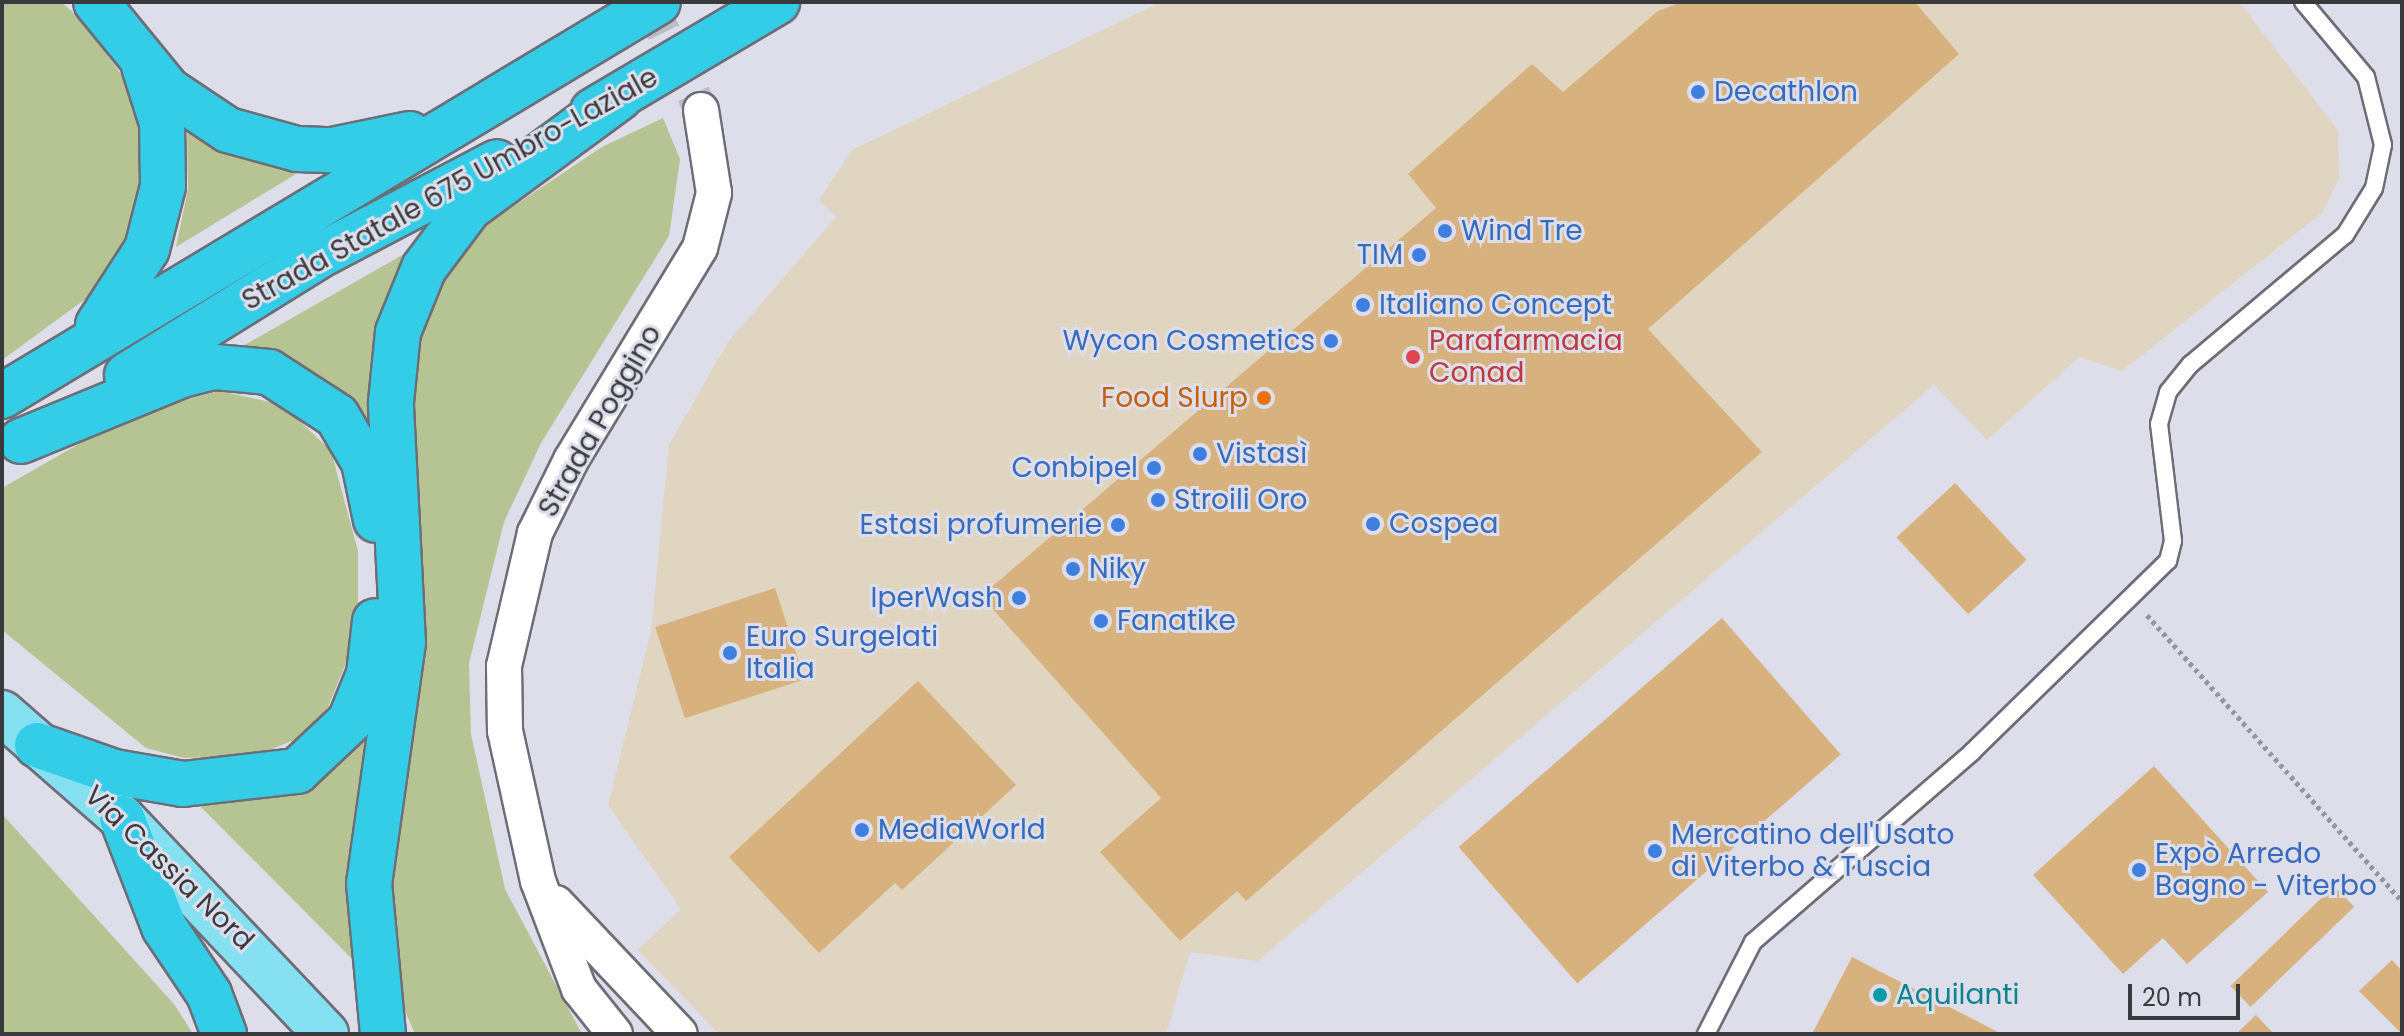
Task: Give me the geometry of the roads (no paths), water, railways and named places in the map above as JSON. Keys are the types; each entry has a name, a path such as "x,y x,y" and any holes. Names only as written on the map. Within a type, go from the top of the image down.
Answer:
{"highway":[{"path":"96,2 144,64 187,105 228,130 297,149 366,147 432,123 656,2"},
{"name":"Strada Statale 675 Umbro-Laziale","path":"2,396 65,354 656,2"},
{"name":"Strada Statale 675 Umbro-Laziale","path":"12,447 324,253 620,97 777,2"},
{"path":"65,354 126,289 157,217 162,123 144,64"},
{"path":"383,1034 369,884 403,643 391,402 398,332 424,268 469,208 620,97"},
{"path":"12,447 182,375 215,367 269,372 322,400 353,438 371,488 378,551 374,649 361,698 335,740 297,771 183,784 114,772 37,745"},
{"path":"122,818 164,927 209,994 224,1034"}],"main road":[{"name":"Via Cassia Nord","path":"2,713 122,818 326,1034"}],"street":[{"name":"Strada Poggino","path":"615,1034 579,989 538,881 505,731 504,666 513,611 535,533 571,460 700,248 714,193 701,110"},
{"path":"538,881 680,1034"}],"lane":[{"path":"1706,1034 1753,942 2134,601 2168,561 2173,541 2159,424 2168,392 2191,364 2345,235 2374,188 2383,145 2366,77 2303,2"}],"tunnel":[{"path":"649,2 701,110"}],"place":[{"name":"Decathlon","path":"1698,92"},
{"name":"Wind Tre","path":"1445,231"},
{"name":"TIM","path":"1419,255"},
{"name":"Italiano Concept","path":"1363,305"},
{"name":"Wycon Cosmetics","path":"1331,341"},
{"name":"Parafarmacia Conad","path":"1413,357"},
{"name":"Food Slurp","path":"1264,398"},
{"name":"Vistasì","path":"1200,454"},
{"name":"Conbipel","path":"1154,468"},
{"name":"Stroili Oro","path":"1158,500"},
{"name":"Cospea","path":"1373,524"},
{"name":"Estasi profumerie","path":"1118,525"},
{"name":"Niky","path":"1073,569"},
{"name":"IperWash","path":"1019,598"},
{"name":"Fanatike","path":"1101,621"},
{"name":"Euro Surgelati Italia","path":"730,653"},
{"name":"MediaWorld","path":"862,830"},
{"name":"Mercatino dell'Usato di Viterbo & Tuscia","path":"1655,851"},
{"name":"Expò Arredo Bagno - Viterbo","path":"2139,870"},
{"name":"Aquilanti","path":"1880,995"}]}
